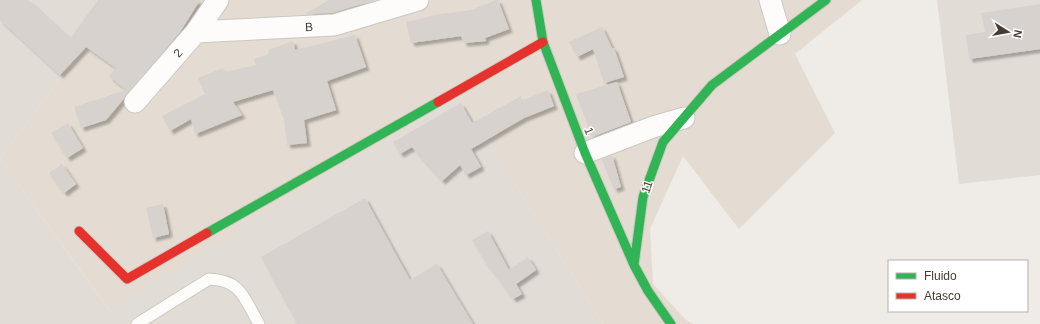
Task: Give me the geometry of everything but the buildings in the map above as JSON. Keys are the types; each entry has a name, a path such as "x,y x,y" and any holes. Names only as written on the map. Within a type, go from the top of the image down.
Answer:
{"street":[{"name":"2","path":"135,102 196,32 218,0"},
{"name":"B","path":"196,32 334,25 418,0"},
{"name":"1","path":"536,0 543,42 585,153 634,265 648,291 671,324"},
{"path":"770,0 780,34"},
{"name":"11","path":"634,265 643,197 663,142 712,85 826,0"},
{"path":"79,231 127,279 543,42"},
{"path":"585,153 653,127 684,118"}],"lane":[{"path":"137,324 210,279 223,280 238,288 259,324"}],"shaded area":[{"path":"0,0 118,0 0,159"},
{"path":"118,0 862,0 795,54 835,133 739,229 683,156 650,229 653,284 686,320 694,324 603,324 460,96 110,311 0,159"},
{"path":"937,0 1040,0 1040,175 959,184"},
{"path":"460,96 603,324 0,324 0,159 109,310"}],"traffic: fast":[{"path":"536,0 543,42 585,153 634,265 648,291 671,324"},
{"path":"634,265 643,197 663,142 712,85 826,0"},
{"path":"207,233 438,102"}],"traffic: jam":[{"path":"438,102 543,42"},
{"path":"79,231 127,279 207,233"}]}
